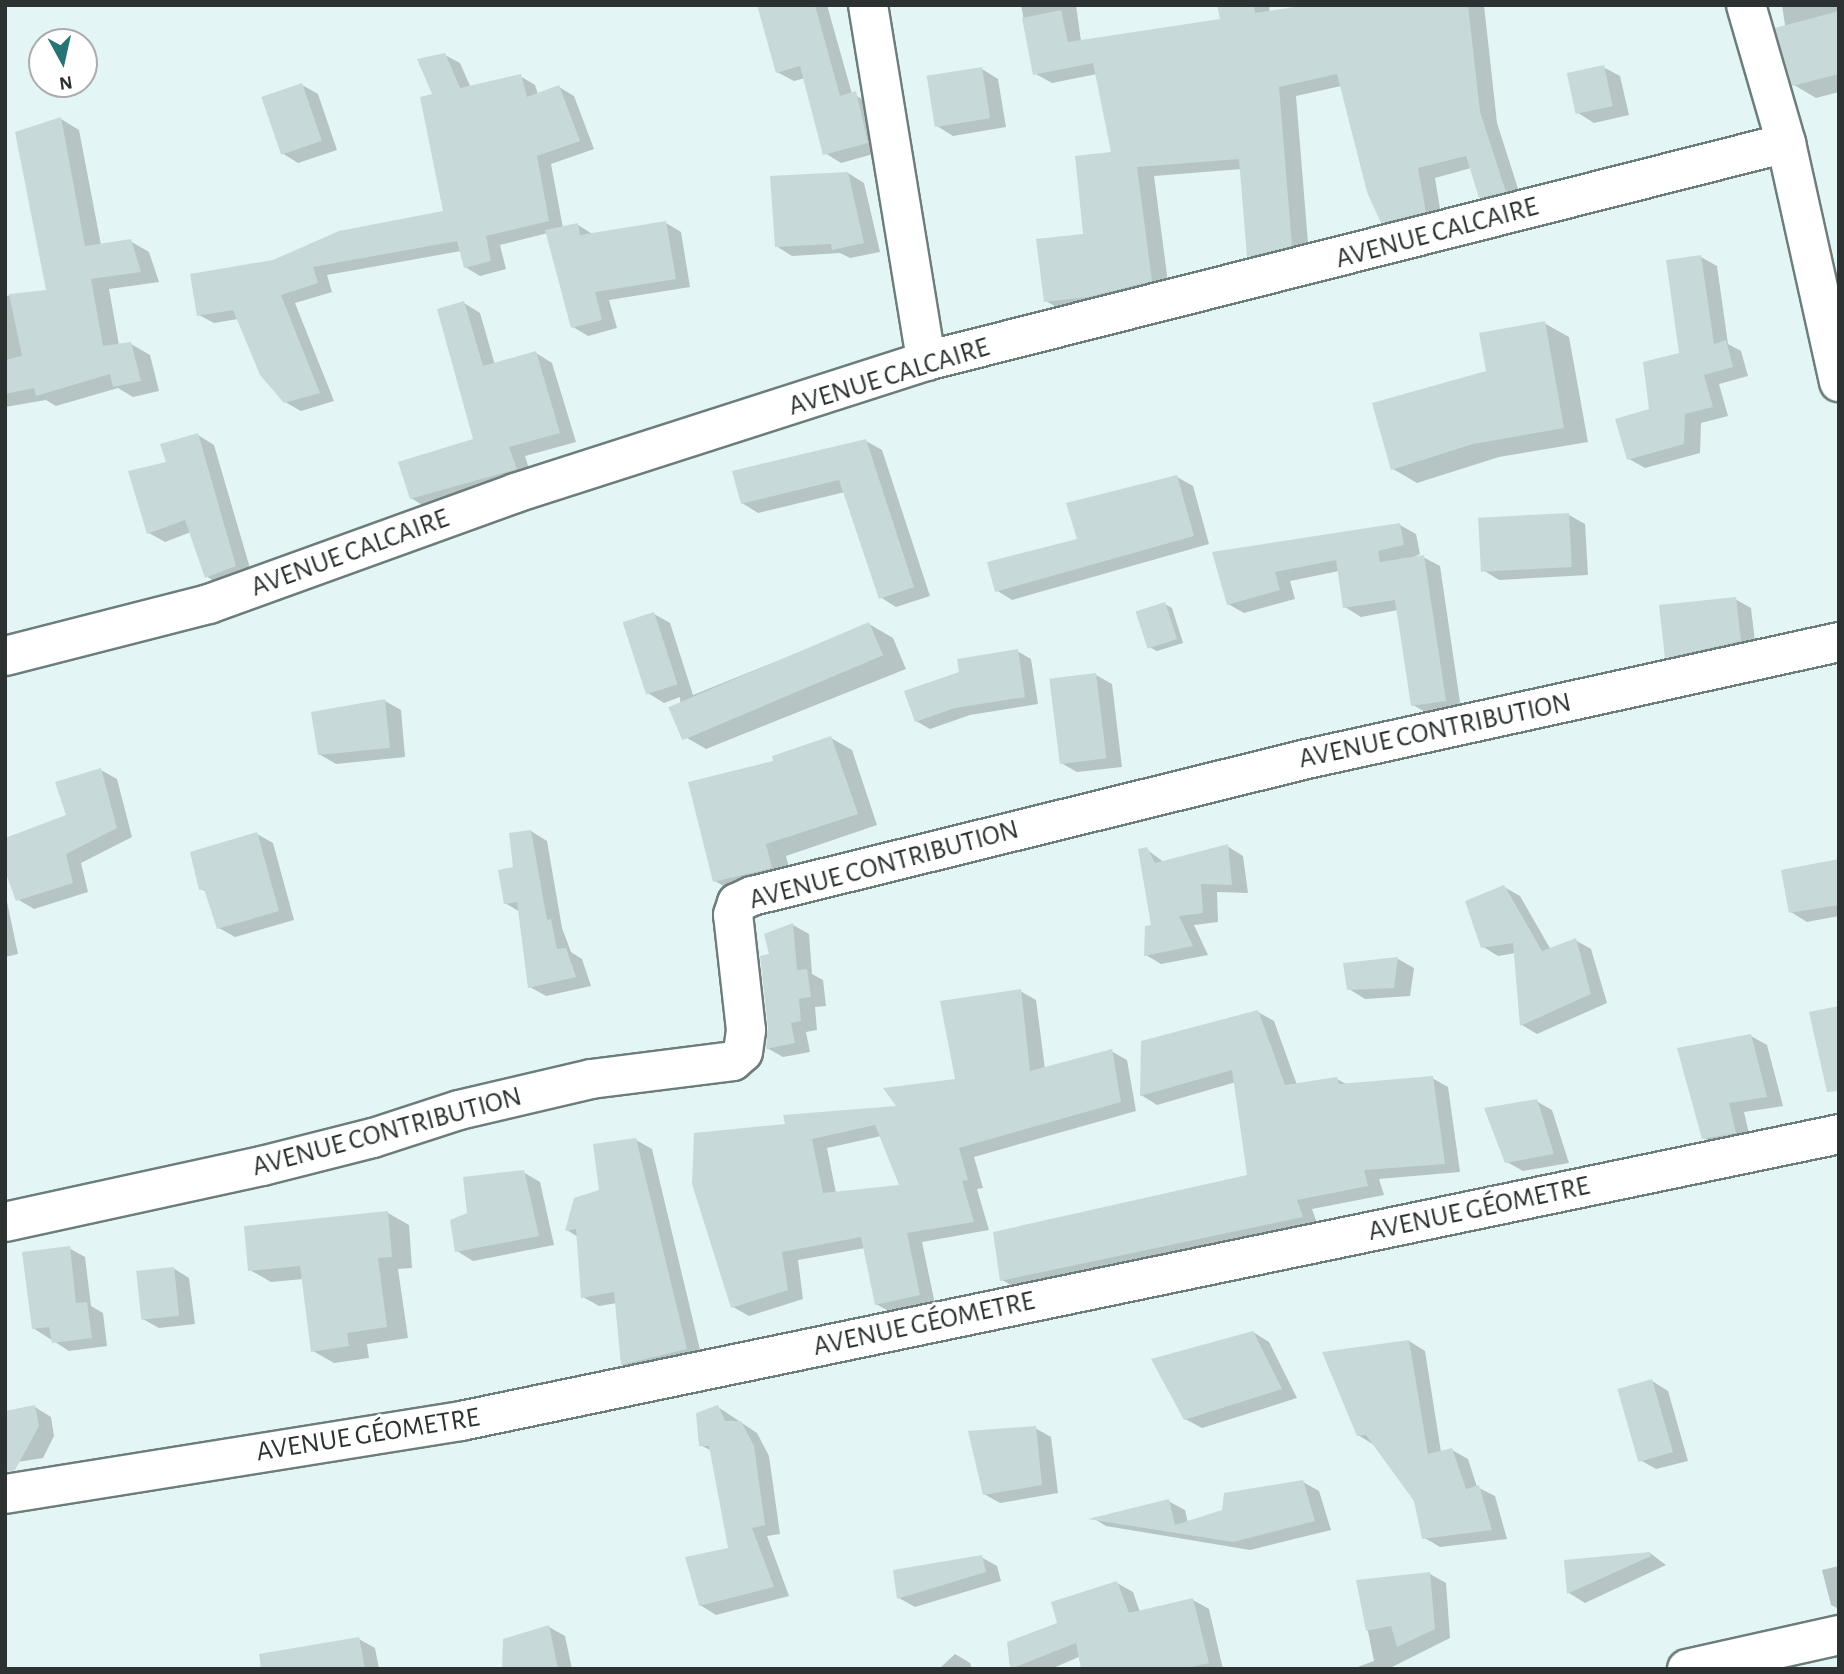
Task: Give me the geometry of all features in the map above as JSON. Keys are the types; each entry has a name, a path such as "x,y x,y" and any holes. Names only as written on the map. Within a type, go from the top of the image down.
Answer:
{"street":[{"path":"868,5 926,361"},
{"path":"1746,5 1786,142 1839,382"},
{"name":"AVENUE CALCAIRE","path":"5,656 209,604 515,493 926,361 1786,142"},
{"name":"AVENUE CONTRIBUTION","path":"5,1223 262,1166 373,1138 459,1110 591,1079 733,1061 743,1052 747,1030 733,915 737,903 752,896 1307,759 1839,642"},
{"name":"AVENUE GÉOMETRE","path":"5,1494 461,1421 1839,1134"},
{"path":"1687,1669 1839,1635"}],"building":[{"path":"757,5 815,5 840,96 856,91 868,143 823,155 800,66 776,73"},
{"path":"1217,5 1254,5 1255,13 1307,5 1468,5 1480,112 1506,192 1479,198 1466,156 1418,168 1426,212 1381,223 1367,192 1337,74 1279,87 1292,246 1247,257 1239,159 1137,167 1152,281 1088,297 1044,302 1036,239 1083,234 1075,156 1111,152 1093,63 1033,75 1022,18 1061,10 1068,42 1220,19"},
{"path":"1839,11 1839,74 1792,86 1775,28"},
{"path":"445,53 460,88 521,74 527,97 559,85 580,141 537,156 549,221 486,236 491,261 464,268 457,241 313,267 318,283 281,295 320,393 284,403 260,375 233,310 197,316 190,274 273,260 339,231 443,211 420,97 432,94 417,59"},
{"path":"1604,65 1613,106 1576,114 1567,73"},
{"path":"982,67 990,118 935,127 927,76"},
{"path":"302,83 322,141 281,155 261,97"},
{"path":"61,117 85,246 131,239 141,272 91,279 103,346 131,342 141,381 113,387 110,374 36,396 34,388 5,394 5,360 22,356 9,294 46,290 15,132"},
{"path":"848,172 864,243 832,250 831,244 775,247 770,176"},
{"path":"666,221 676,279 595,292 602,320 571,328 545,230 578,223 580,235"},
{"path":"1701,255 1714,344 1726,340 1733,367 1704,375 1713,407 1685,414 1684,444 1627,460 1615,419 1649,409 1643,362 1679,353 1666,260"},
{"path":"464,301 483,366 536,351 560,433 509,447 517,469 410,499 398,462 473,439 437,309"},
{"path":"1545,321 1564,428 1473,444 1391,470 1372,403 1486,371 1479,333"},
{"path":"198,433 236,566 205,578 185,520 147,534 128,471 166,462 160,444"},
{"path":"866,439 914,587 879,599 839,480 741,504 732,471"},
{"path":"1177,475 1194,536 995,592 987,562 1077,539 1066,503"},
{"path":"1569,513 1572,567 1481,572 1478,518"},
{"path":"1400,523 1404,545 1378,551 1380,562 1424,555 1446,701 1411,706 1395,600 1343,608 1336,560 1275,572 1280,590 1227,605 1212,552"},
{"path":"1736,597 1741,641 1665,658 1659,605"},
{"path":"1165,602 1177,639 1148,649 1136,612"},
{"path":"654,612 677,684 646,694 623,622"},
{"path":"869,622 883,655 682,740 668,707"},
{"path":"1018,649 1025,697 955,708 915,722 904,691 959,672 957,659"},
{"path":"1096,673 1106,758 1060,764 1049,679"},
{"path":"385,699 390,748 318,755 311,712"},
{"path":"831,736 858,814 766,844 772,868 713,882 688,782 773,761 772,756"},
{"path":"101,768 117,828 66,854 73,883 16,901 5,871 5,838 66,815 55,782"},
{"path":"531,830 547,920 551,919 557,949 566,948 576,977 528,988 517,902 504,904 498,870 513,867 509,833"},
{"path":"257,832 279,911 217,929 204,889 199,890 190,852"},
{"path":"1228,844 1232,885 1201,884 1203,913 1179,916 1193,946 1144,956 1145,926 1151,925 1138,849 1147,847 1155,863"},
{"path":"1839,859 1839,905 1789,913 1781,870"},
{"path":"1504,885 1542,951 1576,938 1591,994 1520,1026 1513,943 1481,948 1465,901"},
{"path":"793,923 797,970 807,969 811,997 799,999 801,1021 791,1023 795,1043 766,1049 768,1028 760,956 769,954 764,934"},
{"path":"1398,957 1394,988 1347,990 1343,963"},
{"path":"1021,989 1030,1071 1112,1049 1121,1102 959,1148 968,1180 962,1181 974,1222 907,1233 920,1295 875,1305 861,1237 782,1252 788,1290 731,1308 692,1184 694,1133 785,1124 783,1115 896,1106 883,1088 955,1079 940,1001","holes":["875,1125 899,1185 823,1193 812,1139"]},
{"path":"1839,1006 1839,1091 1827,1092 1809,1012"},
{"path":"1258,1010 1285,1085 1337,1077 1339,1084 1433,1076 1445,1164 1364,1170 1368,1186 1297,1200 1303,1217 1000,1281 993,1232 1247,1175 1232,1070 1140,1096 1141,1041"},
{"path":"1751,1034 1767,1097 1729,1103 1736,1133 1702,1139 1677,1048"},
{"path":"1537,1099 1554,1154 1505,1163 1484,1108"},
{"path":"636,1138 687,1349 621,1365 614,1292 581,1298 576,1229 565,1231 574,1198 599,1190 593,1144"},
{"path":"524,1170 539,1236 455,1252 450,1220 467,1213 463,1177"},
{"path":"388,1211 392,1257 378,1258 387,1327 347,1333 349,1346 311,1352 300,1266 248,1271 244,1226"},
{"path":"70,1246 76,1303 87,1302 92,1338 52,1343 49,1327 32,1329 22,1252"},
{"path":"174,1267 179,1316 141,1320 136,1271"},
{"path":"1253,1331 1282,1389 1184,1420 1151,1359"},
{"path":"1409,1340 1428,1454 1452,1448 1466,1489 1479,1485 1492,1530 1422,1539 1414,1501 1366,1435 1357,1436 1322,1352"},
{"path":"1652,1379 1673,1452 1638,1462 1617,1389"},
{"path":"35,1405 39,1426 15,1470 5,1472 5,1411"},
{"path":"718,1405 725,1421 741,1421 754,1446 765,1525 752,1528 774,1587 699,1606 685,1557 728,1548 709,1446 699,1446 696,1413"},
{"path":"1036,1426 1042,1485 983,1495 968,1431"},
{"path":"1303,1480 1315,1521 1233,1542 1088,1519 1169,1499 1175,1525 1222,1510 1224,1493"},
{"path":"1650,1552 1651,1556 1567,1594 1564,1560"},
{"path":"982,1555 986,1572 897,1599 893,1570"},
{"path":"1430,1572 1435,1629 1397,1647 1391,1626 1366,1631 1356,1580"},
{"path":"1117,1581 1129,1613 1193,1598 1209,1663 1181,1669 1081,1669 1076,1643 1010,1669 1007,1642 1057,1623 1051,1602"},
{"path":"549,1625 558,1669 502,1669 503,1639"},
{"path":"359,1637 365,1669 261,1669 259,1654"}]}
